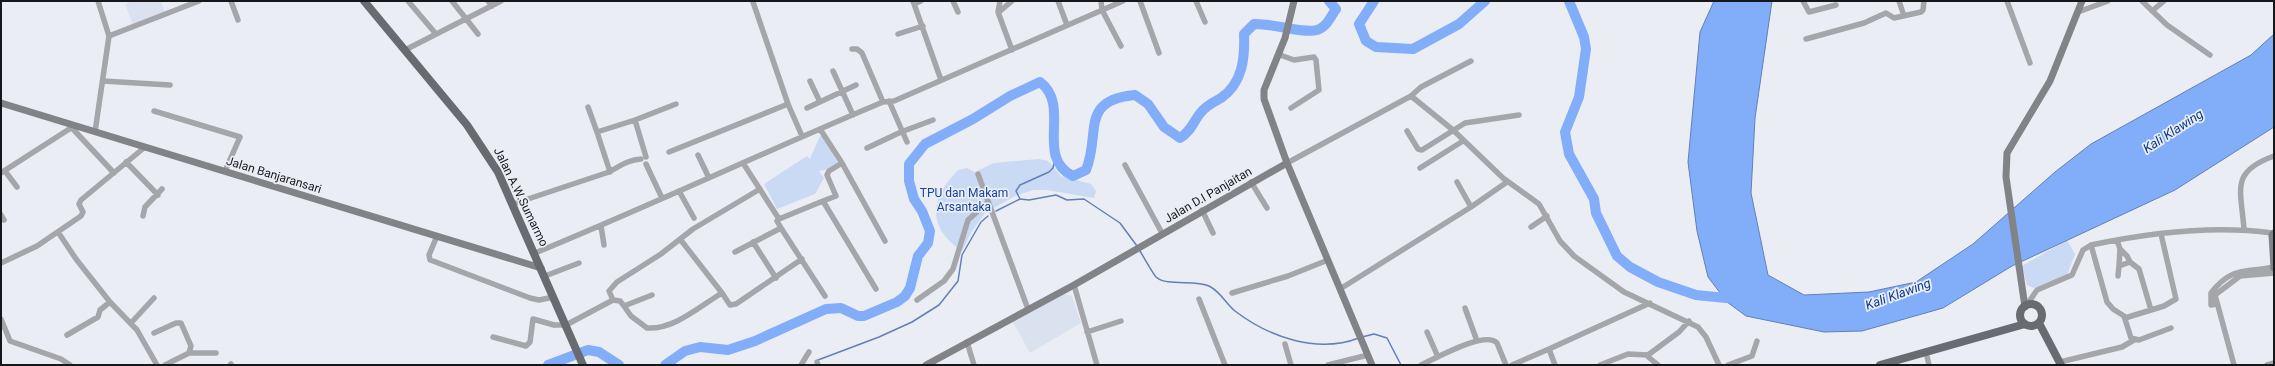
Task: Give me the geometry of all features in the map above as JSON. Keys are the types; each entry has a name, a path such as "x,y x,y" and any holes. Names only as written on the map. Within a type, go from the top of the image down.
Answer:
{"main road":[{"name":"Jalan A.W.Sumarmo","path":"364,1 484,148 498,172 513,204 583,364"},
{"path":"1880,365 2025,324 2032,326 2039,323 2042,315 2038,307 2035,305 2025,306 2021,315 2025,324"},
{"path":"2039,323 2061,363"}],"street":[{"path":"95,132 108,36 98,1"},
{"path":"108,36 199,1"},
{"path":"231,1 238,20"},
{"path":"408,1 436,34"},
{"path":"452,1 478,34"},
{"path":"405,50 467,19 490,4 502,1"},
{"path":"921,1 914,2 941,80"},
{"path":"953,1 958,12"},
{"path":"1000,1 998,12 1012,50"},
{"path":"998,12 1012,1"},
{"path":"1058,1 1067,25"},
{"path":"1101,1 1102,10 1121,46"},
{"path":"535,253 600,226 802,136 941,80 1123,1"},
{"path":"1140,1 1159,53"},
{"path":"1196,1 1205,22"},
{"path":"1294,1 1280,55 1264,90 1264,99 1287,163 1372,365"},
{"path":"1803,1 1809,12 1836,5"},
{"path":"1899,1 1904,16"},
{"path":"1806,39 1864,23 1886,13 1892,18 1923,11 1924,1"},
{"path":"2007,1 2030,63"},
{"path":"2025,306 2006,177 2007,153 2050,81 2082,1"},
{"path":"2078,12 2108,1"},
{"path":"2142,1 2152,11 2210,55"},
{"path":"2152,11 2164,1"},
{"path":"753,2 788,104 802,136"},
{"path":"898,34 923,26"},
{"path":"852,49 857,49 862,54 907,142"},
{"path":"1280,55 1294,60 1314,57 1316,60 1319,90 1291,108"},
{"path":"1287,163 1411,96 1422,87 1471,61"},
{"path":"833,71 853,115"},
{"path":"103,81 170,85"},
{"path":"810,81 820,102"},
{"path":"807,108 856,85"},
{"path":"1411,96 1453,130 1507,182 1539,204 1560,240 1574,256 1624,292 1689,321 1702,331 1719,365"},
{"name":"Jalan Banjaransari","path":"1,103 73,127 95,132 225,171 541,268"},
{"path":"597,132 635,120 676,104"},
{"path":"669,152 788,104"},
{"path":"588,107 610,172"},
{"path":"154,111 240,137 225,171"},
{"path":"1407,131 1418,149 1422,150 1453,130 1473,120 1519,115"},
{"path":"635,120 643,158 648,162 646,164 662,198"},
{"path":"867,148 901,132 932,120"},
{"path":"17,188 3,172 73,127 114,172"},
{"path":"820,129 842,163 885,241"},
{"path":"1420,168 1463,141"},
{"path":"1,263 32,249 82,215 79,204 81,200 145,147"},
{"path":"698,155 708,178"},
{"path":"2244,229 2242,178 2249,168 2256,163 2274,156"},
{"path":"513,204 610,172 618,166 643,158"},
{"path":"126,162 158,195"},
{"path":"743,163 779,219 777,221 781,228 825,296"},
{"path":"779,219 836,196 827,174 829,171 842,163"},
{"name":"Jalan D.I Panjaitan","path":"926,365 1074,285 1202,210 1287,163"},
{"path":"1125,166 1162,234"},
{"path":"978,174 1028,309"},
{"path":"1251,182 1267,208"},
{"path":"1457,182 1471,207"},
{"path":"1340,289 1471,207 1507,182"},
{"path":"143,216 145,207 158,195 162,189"},
{"path":"613,300 609,291 612,286 680,239 760,189"},
{"path":"679,191 694,218"},
{"path":"823,201 876,289"},
{"path":"917,300 944,281 953,268 968,220 988,204"},
{"path":"1202,210 1213,233"},
{"path":"1531,227 1547,216"},
{"path":"600,226 604,245"},
{"path":"735,252 781,228"},
{"path":"2025,306 2037,290 2072,275 2083,250 2091,245 2161,234 2244,229 2273,233 2274,267 2239,273 2211,293 2210,296 2234,365"},
{"path":"58,232 76,259 110,302 131,323 157,365"},
{"path":"2125,318 2174,301 2176,296 2161,234"},
{"path":"437,236 429,255 430,260 530,298 539,300 554,297"},
{"path":"680,239 722,292 728,303 734,305 802,259"},
{"path":"2117,240 2120,249 2118,276"},
{"path":"753,242 776,278"},
{"path":"2091,245 2108,302 2125,318 2128,331 2134,340"},
{"path":"2120,249 2127,256 2130,262 2139,269 2151,310"},
{"path":"1232,293 1288,276 1328,260"},
{"path":"2118,266 2130,262"},
{"path":"545,276 579,263"},
{"path":"2239,273 2274,273"},
{"path":"1074,285 1097,365"},
{"path":"493,337 526,346 530,342 533,319 554,325 566,325 613,300 620,302 638,323 647,328 652,328 680,319 722,292"},
{"path":"624,306 652,295"},
{"path":"131,323 154,298"},
{"path":"1199,299 1225,365"},
{"path":"67,335 98,317 100,310 110,302"},
{"path":"1512,365 1650,303"},
{"path":"1465,308 1476,341"},
{"path":"1,319 10,341 61,359 70,365"},
{"path":"1087,332 1121,321"},
{"path":"1646,355 1679,332 1689,321"},
{"path":"154,333 176,323 181,324 191,346 189,353"},
{"path":"2061,363 2122,347 2134,340 2171,328"},
{"path":"1428,332 1438,357"},
{"path":"1421,365 1476,341 1495,340 1506,365"},
{"path":"1728,365 1752,356 1757,341"},
{"path":"967,342 974,365"},
{"path":"1285,344 1291,365"},
{"path":"1549,349 1555,365"},
{"path":"801,365 809,352"},
{"path":"1926,352 1929,365"},
{"path":"165,365 189,353 216,353"},
{"path":"1600,365 1628,354 1646,355 1658,365"},
{"path":"1328,365 1368,355"},
{"path":"2267,365 2274,363"}],"shaded area":[{"path":"133,1 161,1 165,13 133,25 125,4"},
{"path":"1064,294 1072,296 1081,323 1030,353 1013,322"}],"green space":[{"path":"820,136 822,136 838,163 829,169 819,171 824,178 815,194 777,209 764,184 807,156 810,159"},
{"name":"TPU dan Makam Arsantaka","path":"1039,159 1048,161 1061,176 1091,184 1096,191 1094,198 1047,190 1033,190 1015,196 985,213 972,231 962,251 950,242 942,232 938,222 936,212 937,202 942,191 958,170 967,168 975,172 994,163"},
{"path":"2067,240 2075,254 2067,275 2034,288 2027,285 2022,266"}],"water":[{"name":"Kali Klawing","path":"1714,1 1772,1 1755,118 1751,193 1768,275 1804,295 1869,292 1916,282 1973,244 2055,172 2091,144 2251,55 2274,34 2274,127 2175,190 2012,266 1943,308 1862,331 1824,332 1746,316 1727,302 1708,277 1697,231 1688,162 1700,32"}],"waterway":[{"path":"665,365 685,351 700,347 728,350 755,341 826,309 841,308 858,316 864,316 897,302 905,296 910,288 918,256 928,243 930,231 922,211 914,199 909,181 909,164 925,144 973,119 1010,96 1040,82 1049,92 1053,104 1054,144 1056,157 1062,167 1073,176 1086,170 1090,157 1095,121 1099,111 1106,104 1117,98 1135,95 1148,104 1164,127 1180,138 1187,132 1203,110 1221,98 1234,85 1243,60 1244,34 1254,24 1270,25 1304,31 1317,30 1326,24 1336,9 1329,1"},
{"path":"1374,1 1359,24 1366,41 1376,47 1413,49 1459,24 1485,1"},
{"path":"1569,1 1584,37 1586,49 1579,97 1565,132 1569,154 1594,199 1596,213 1617,256 1630,267 1658,282 1696,295 1736,299"},
{"path":"1020,199 1016,191 1020,185 1049,172 1053,168 1055,157"},
{"path":"996,211 1020,199 1029,200 1056,195 1067,200 1084,199 1120,223 1137,246"},
{"path":"818,360 879,337 912,322 939,305 958,281 962,255 981,222 988,216"},
{"path":"1140,251 1156,277 1167,282 1196,283 1209,286 1217,291 1235,311 1248,320 1278,335 1310,343 1327,344 1359,338"},
{"path":"1362,337 1374,334 1387,338 1401,365"},
{"path":"548,365 588,350 599,352 619,365"}]}
